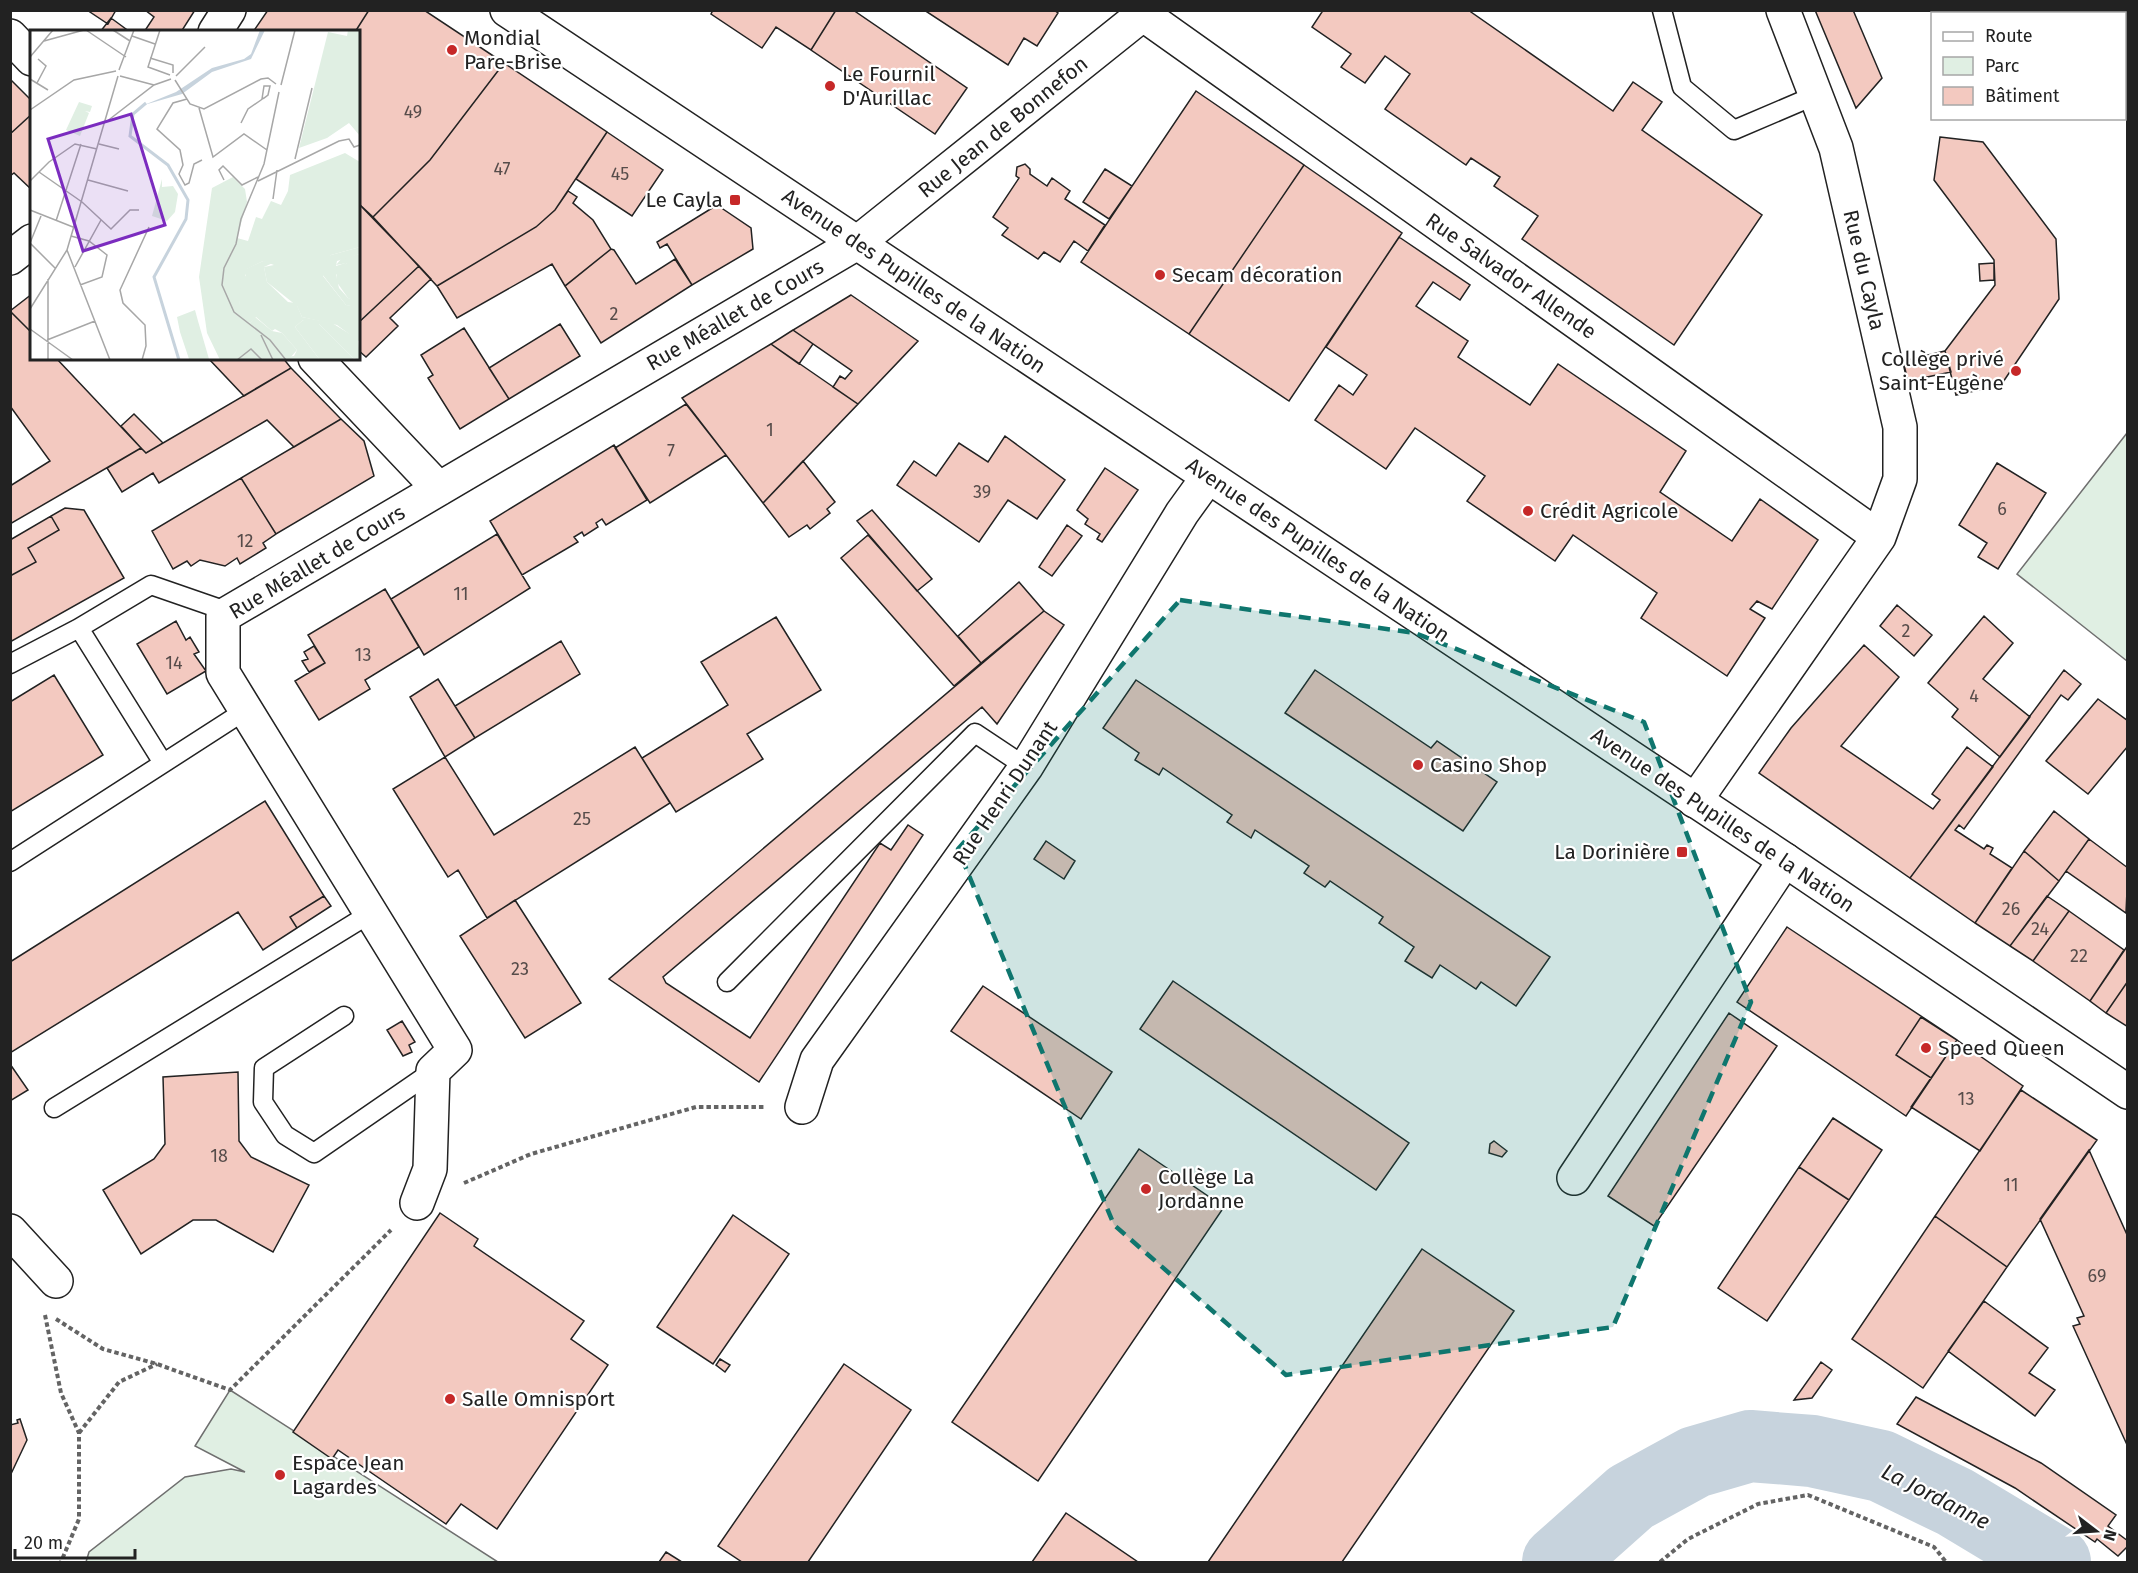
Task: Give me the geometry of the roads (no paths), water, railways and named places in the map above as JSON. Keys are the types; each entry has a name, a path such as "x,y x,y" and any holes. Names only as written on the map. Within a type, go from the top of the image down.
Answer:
{"street":[{"path":"216,30 229,10"},
{"name":"Avenue des Pupilles de la Nation","path":"507,10 1785,860 2123,1089"},
{"name":"Rue du Cayla","path":"1695,801 1879,537 1900,479 1900,427 1836,148 1783,10"},
{"name":"Rue Jean de Bonnefon","path":"857,243 1143,12"},
{"name":"Rue Salvador Allende","path":"1143,12 1879,537"},
{"path":"10,36 30,57"},
{"path":"10,258 30,243"},
{"name":"Rue Méallet de Cours","path":"432,1071 454,1050 223,673 223,616 857,243"},
{"path":"317,360 439,489"},
{"name":"Rue Henri Dunant","path":"802,1107 818,1060 1026,767 1182,513 1208,477"},
{"path":"1574,1178 1785,860"},
{"path":"417,1203 430,1169 432,1071"},
{"path":"2123,1089 2127,1118"},
{"path":"10,1231 56,1281"}],"lane":[{"path":"1662,10 1682,87 1734,130 1816,95"},
{"path":"10,664 79,628 151,585 229,612"},
{"path":"79,628 163,763"},
{"path":"10,862 246,711"},
{"path":"727,982 975,733 1026,767"},
{"path":"54,1108 371,914"},
{"path":"344,1016 264,1068 263,1102 285,1136 314,1153 432,1071"}],"waterway":[{"name":"La Jordanne","path":"1558,1562 1631,1497 1695,1462 1750,1446 1812,1451 1881,1466 1955,1502 2055,1562"}],"place":[{"name":"Mondial Pare-Brise","path":"452,50"},
{"name":"Le Fournil D'Aurillac","path":"830,86"},
{"name":"Le Cayla","path":"735,200"},
{"name":"Secam décoration","path":"1160,275"},
{"name":"Collège privé Saint-Eugène","path":"2016,371"},
{"name":"Crédit Agricole","path":"1528,511"},
{"name":"Casino Shop","path":"1418,765"},
{"name":"La Dorinière","path":"1682,852"},
{"name":"Speed Queen","path":"1926,1048"},
{"name":"Collège La Jordanne","path":"1146,1189"},
{"name":"Salle Omnisport","path":"450,1399"},
{"name":"Espace Jean Lagardes","path":"280,1475"}]}
